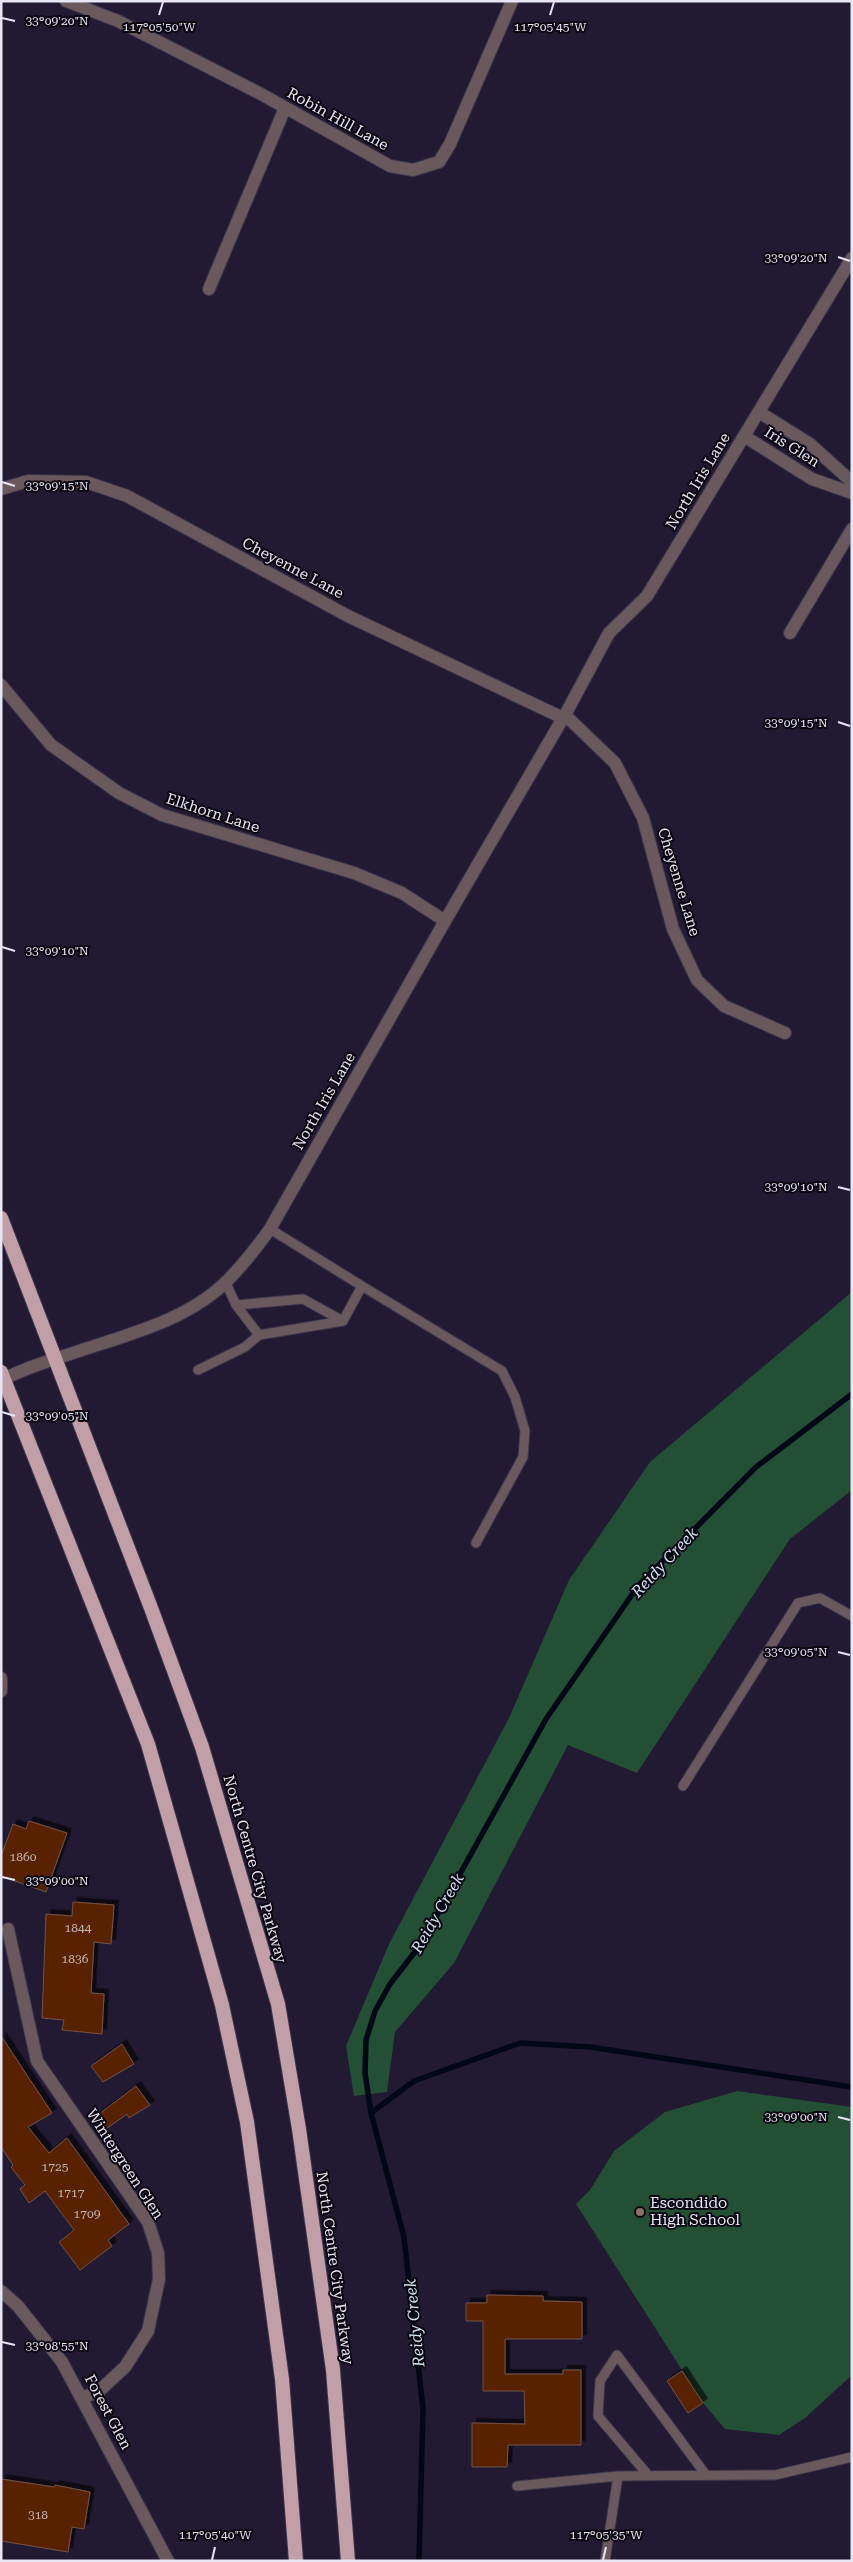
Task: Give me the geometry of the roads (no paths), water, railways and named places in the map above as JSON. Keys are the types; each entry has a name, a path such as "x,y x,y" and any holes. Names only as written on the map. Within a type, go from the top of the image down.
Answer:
{"highway":[{"name":"North Centre City Parkway","path":"1,1218 56,1358 202,1747 278,2004 299,2129 333,2370 348,2561"},
{"path":"2,1377 148,1744 222,2005 247,2122 279,2360 296,2561"}],"street":[{"name":"Robin Hill Lane","path":"66,1 118,21 285,108 390,166 413,170 439,162 450,144 512,1"},
{"path":"209,289 285,108"},
{"name":"North Iris Lane","path":"2,1377 134,1333 186,1312 226,1283 270,1230 445,921 564,717 609,633 647,596 852,258"},
{"name":"Iris Glen","path":"759,412 810,444 852,482"},
{"name":"Iris Glen","path":"744,436 812,479 852,493"},
{"name":"Cheyenne Lane","path":"1,489 28,481 86,482 127,496 348,616 564,717 615,763 642,818 673,929 697,980 724,1006 785,1033"},
{"path":"790,633 852,529"},
{"name":"Elkhorn Lane","path":"1,686 51,745 119,793 162,815 354,873 402,893 445,921"},
{"path":"1,1678 1,1691"},
{"name":"Wintergreen Glen","path":"8,1929 37,2061 148,2222 158,2253 159,2279 148,2331 125,2367 99,2391 82,2398"},
{"name":"Forest Glen","path":"1,2291 18,2306 62,2362 168,2561"}],"lane":[{"path":"270,1230 502,1372 515,1397 525,1432 523,1457 476,1543"},
{"path":"226,1283 236,1305 259,1335"},
{"path":"343,1321 362,1286"},
{"path":"236,1305 303,1299 343,1321"},
{"path":"198,1370 245,1347 259,1335 343,1321"},
{"path":"683,1786 798,1602 820,1598 852,1616"},
{"path":"648,2475 598,2416 600,2381 617,2355 706,2475"},
{"path":"517,2486 618,2476 775,2475 852,2457"},
{"path":"605,2561 618,2476"}],"waterway":[{"name":"Reidy Creek","path":"419,2561 423,2409 404,2237 371,2113 365,2073 366,2040 375,2011 390,1984 421,1944 546,1719 638,1586 756,1467 852,1394"},
{"path":"371,2113 414,2081 520,2043 590,2047 852,2087"}],"place":[{"name":"Escondido High School","path":"640,2212"}]}
